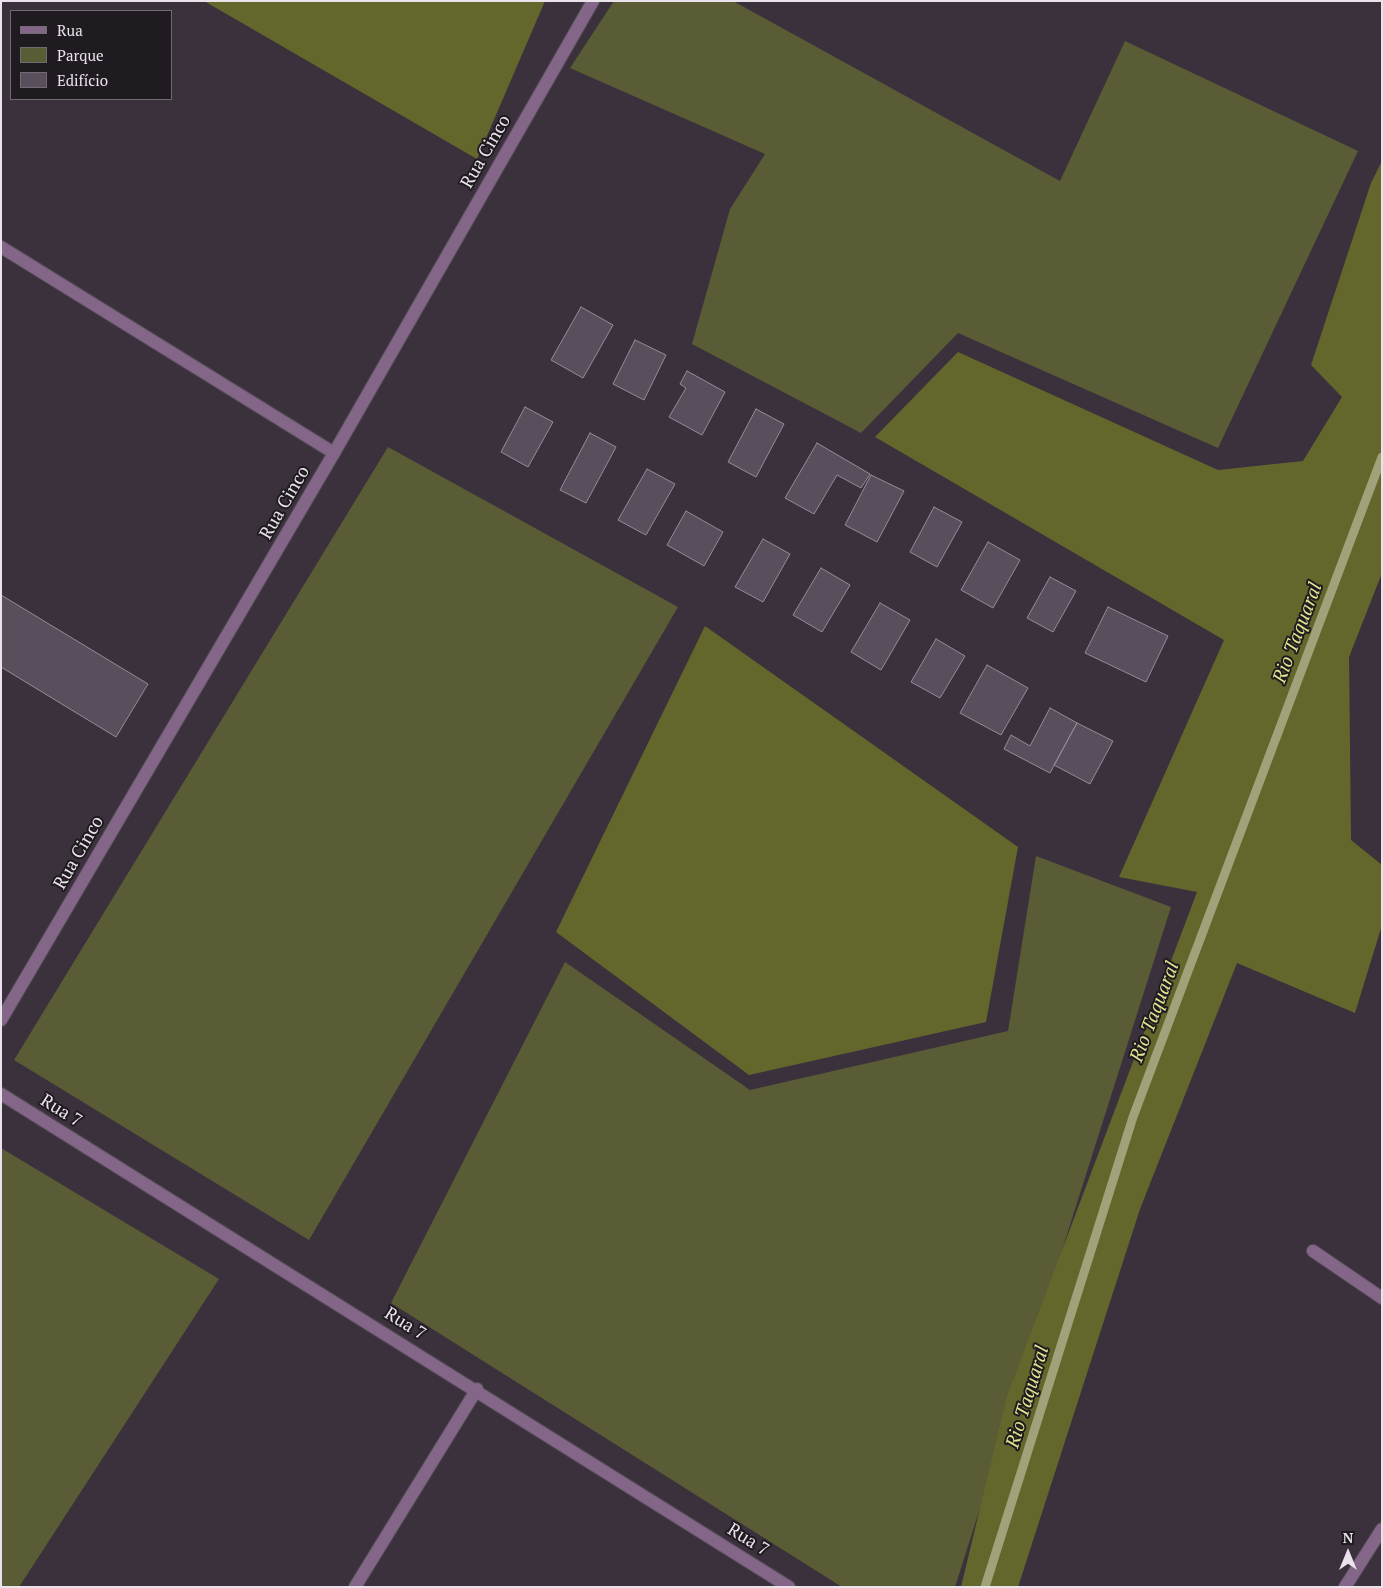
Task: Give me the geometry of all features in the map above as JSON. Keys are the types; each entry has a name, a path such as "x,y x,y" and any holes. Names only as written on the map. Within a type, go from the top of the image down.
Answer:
{"street":[{"name":"Rua Cinco","path":"1,1020 334,453 593,1"},
{"path":"1,247 334,453"},
{"name":"Rua 7","path":"1,1094 476,1389 789,1587"},
{"path":"1313,1251 1382,1298"},
{"path":"355,1587 476,1389"},
{"path":"1345,1587 1382,1529"}],"green space":[{"path":"204,1 545,1 477,159"},
{"path":"614,1 733,1 1060,181 1125,41 1358,151 1218,448 958,333 861,433 692,344 730,209 765,154 570,68"},
{"path":"1382,161 1382,573 1349,657 1351,840 1382,865 1382,925 1355,1013 1237,963 1140,1209 1018,1587 961,1587 1007,1396 1197,892 1119,877 1224,640 875,437 958,352 1218,470 1303,461 1342,397 1311,365 1371,183"},
{"path":"388,447 678,607 309,1240 14,1060"},
{"path":"705,626 1018,847 986,1022 749,1075 556,932"},
{"path":"1036,856 1171,907 955,1587 842,1587 391,1303 565,962 750,1090 1008,1031"},
{"path":"1,1148 219,1279 19,1587 1,1587"}],"building":[{"path":"581,307 613,325 583,378 551,360"},
{"path":"635,340 666,355 644,400 613,384"},
{"path":"687,371 725,392 702,435 669,417 686,388 680,384"},
{"path":"525,407 553,422 528,467 501,452"},
{"path":"756,409 784,424 756,477 728,462"},
{"path":"590,433 616,447 586,503 560,490"},
{"path":"817,443 870,474 861,488 837,475 814,514 785,498"},
{"path":"647,469 675,484 646,535 618,520"},
{"path":"871,475 904,491 877,542 845,525"},
{"path":"934,507 962,522 937,567 910,552"},
{"path":"686,511 723,532 704,566 667,545"},
{"path":"763,539 790,554 763,602 735,587"},
{"path":"988,542 1020,560 993,608 961,590"},
{"path":"821,568 850,585 822,632 793,615"},
{"path":"1050,577 1076,591 1053,632 1027,618"},
{"path":"1,595 148,684 116,737 1,667"},
{"path":"880,603 910,620 881,670 851,652"},
{"path":"1108,607 1168,636 1146,682 1085,653"},
{"path":"936,639 965,656 940,698 911,682"},
{"path":"987,665 1028,688 1001,735 960,713"},
{"path":"1050,708 1077,723 1050,773 1004,749 1011,735 1030,746"},
{"path":"1077,723 1113,741 1090,784 1054,765"}],"waterway":[{"name":"Rio Taquaral","path":"985,1587 1133,1117 1382,457"}]}
